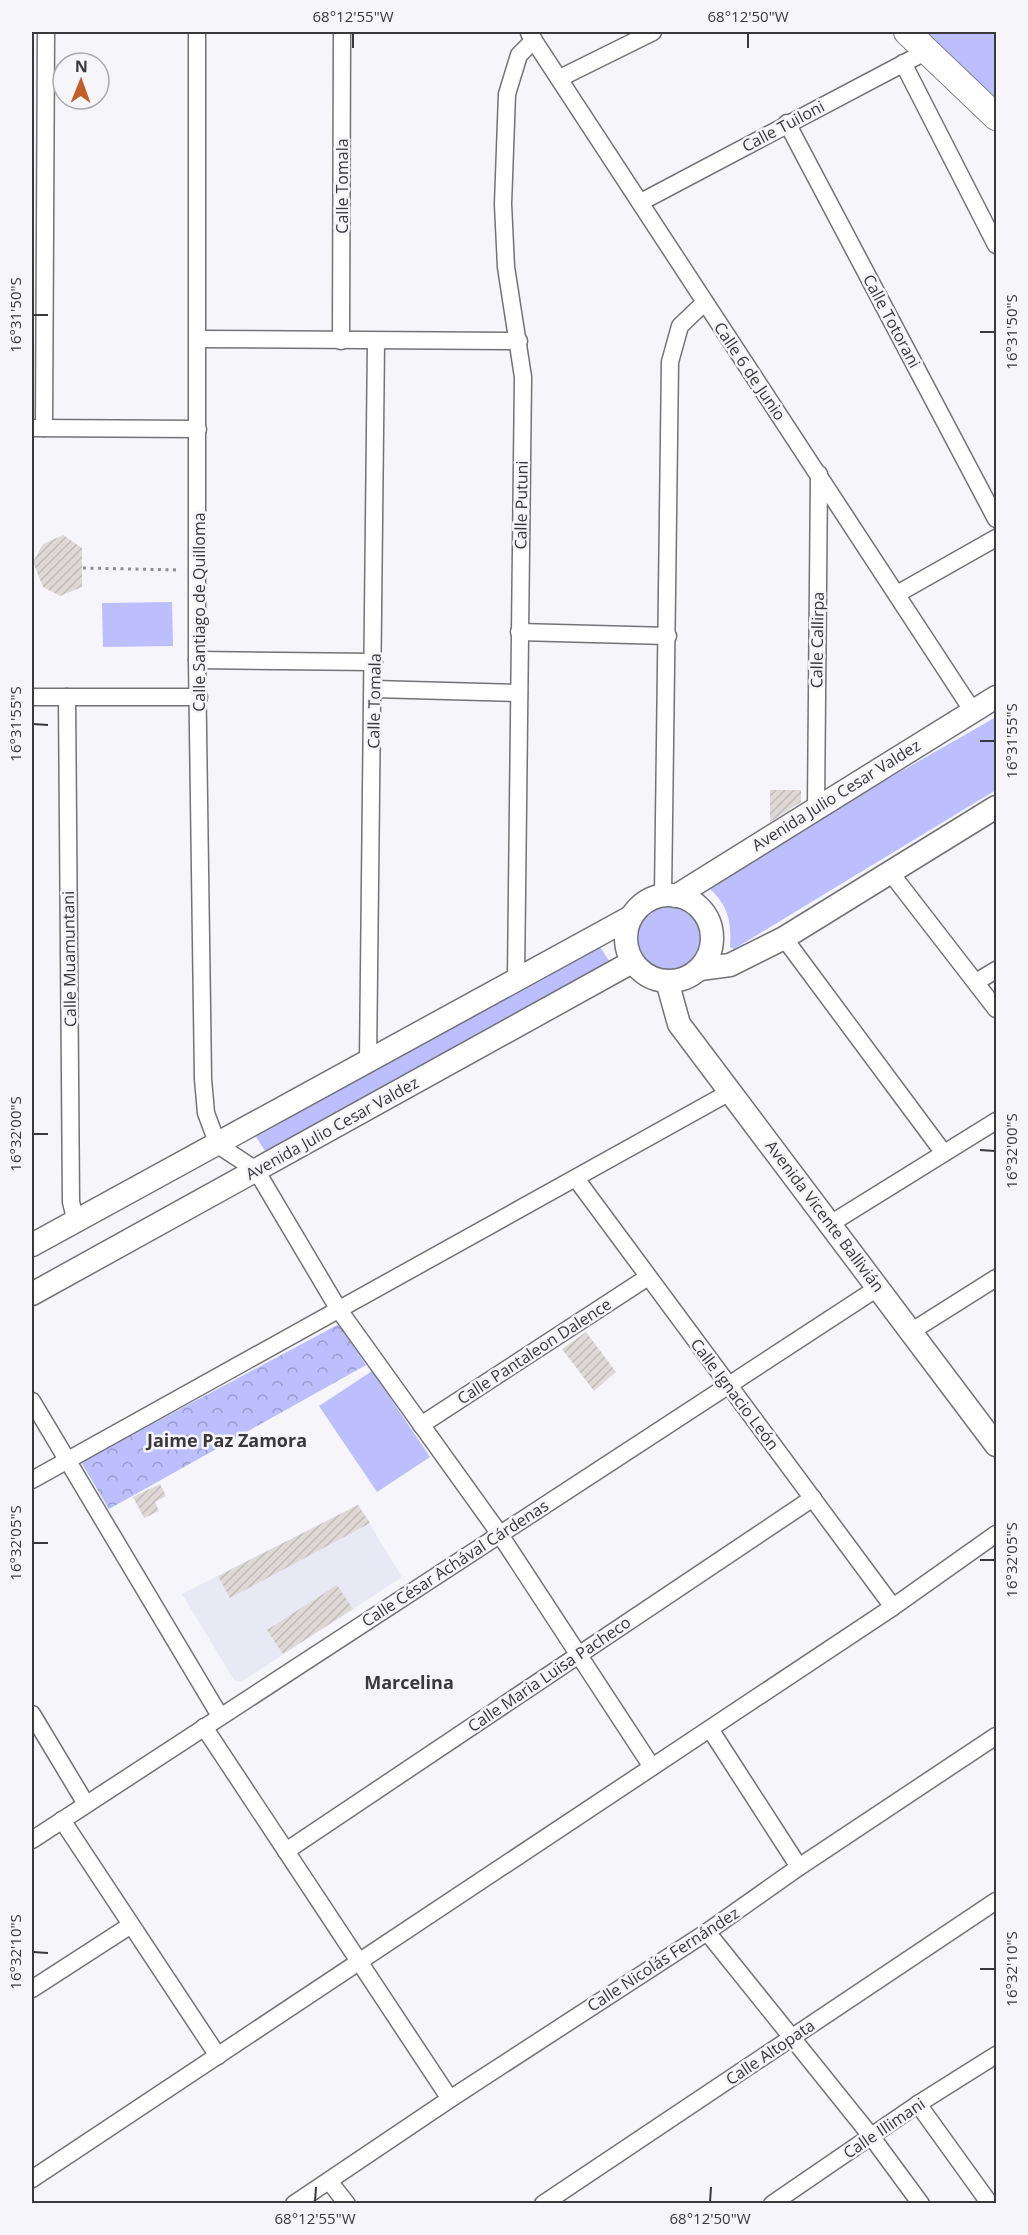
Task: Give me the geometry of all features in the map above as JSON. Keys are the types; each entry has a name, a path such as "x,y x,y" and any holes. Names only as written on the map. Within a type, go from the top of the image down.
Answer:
{"main road":[{"path":"907,32 996,117"},
{"name":"Avenida Julio Cesar Valdez","path":"670,896 996,697"},
{"path":"631,916 626,932 626,947 632,962 647,976 667,981 679,980 700,969 730,964 784,938 996,807"},
{"path":"32,1245 218,1145 631,916 648,900 670,896 689,900 700,908 712,932 712,945 700,969"},
{"name":"Avenida Julio Cesar Valdez","path":"32,1294 632,962"},
{"name":"Avenida Vicente Ballivián","path":"667,981 679,1024 912,1330 996,1445"}],"street":[{"path":"46,32 39,52 38,428 198,429"},
{"name":"Calle Santiago de Quilloma","path":"197,32 197,660 203,1079 206,1113 218,1145"},
{"name":"Calle Tomala","path":"341,341 342,32"},
{"path":"560,78 653,32"},
{"name":"Calle 6 de Junio","path":"531,36 972,710"},
{"name":"Calle Putuni","path":"516,978 524,377 506,267 503,215 507,94 519,55 531,36"},
{"name":"Calle Tuiloni","path":"641,202 927,51"},
{"path":"903,63 996,245"},
{"name":"Calle Totorani","path":"787,123 996,519"},
{"path":"670,896 668,636 670,362 680,326 704,303"},
{"path":"198,339 519,341"},
{"name":"Calle Tomala","path":"369,1062 376,341"},
{"name":"Calle Callirpa","path":"816,807 819,473"},
{"path":"897,594 996,538"},
{"path":"519,632 668,636"},
{"path":"197,660 374,662"},
{"path":"374,689 519,693"},
{"name":"Calle Muamuntani","path":"67,696 72,1202 76,1222"},
{"path":"32,697 199,697"},
{"path":"890,872 996,1009"},
{"path":"784,938 943,1152"},
{"path":"976,982 996,970"},
{"path":"32,1480 66,1459 577,1180 730,1092"},
{"path":"830,1224 996,1121"},
{"path":"218,1145 256,1170 339,1310 499,1533 652,1767"},
{"name":"Calle Ignacio León","path":"577,1180 894,1607"},
{"name":"Calle Pantaleon Dalence","path":"421,1425 648,1277"},
{"path":"912,1330 996,1278"},
{"name":"Calle César Achával Cárdenas","path":"32,1840 879,1287"},
{"path":"32,1401 220,1716"},
{"name":"Calle Maria Luisa Pacheco","path":"286,1851 813,1498"},
{"path":"32,2179 358,1960 894,1607 996,1534"},
{"path":"32,1714 86,1804"},
{"path":"204,1727 450,2098"},
{"path":"710,1729 799,1867"},
{"name":"Calle Nicolás Fernández","path":"294,2204 450,2098 707,1932 799,1867 996,1736"},
{"path":"62,1820 218,2056"},
{"name":"Calle Altopata","path":"543,2204 996,1901"},
{"path":"32,1989 131,1925"},
{"path":"707,1932 871,2136 921,2204"},
{"name":"Calle Illimani","path":"772,2204 918,2104 996,2055"},
{"path":"918,2104 990,2204"},
{"path":"329,2181 347,2204"}],"path":[{"path":"82,568 198,570"}],"shaded area":[{"path":"358,1505 402,1577 241,1682 234,1680 182,1594"}],"green space":[{"path":"924,32 996,32 996,99"},
{"path":"172,602 173,646 103,647 102,603"},
{"path":"996,717 996,790 734,949 730,947 729,920 723,904 704,884"},
{"path":"669,904 681,907 692,914 699,925 702,937 699,949 692,960 681,967 669,970 657,967 646,960 639,949 636,937 639,925 646,914 657,907"},
{"path":"598,944 612,965 267,1154 256,1137"},
{"path":"339,1324 366,1365 109,1509 81,1462"},
{"path":"372,1371 430,1457 377,1492 319,1406"}],"building":[{"path":"63,535 82,548 82,587 60,596 43,587 33,562 43,544"},
{"path":"770,790 801,790 801,802 770,822"},
{"path":"586,1332 616,1372 594,1391 562,1349"},
{"path":"160,1484 166,1496 155,1502 159,1511 144,1518 133,1497"},
{"path":"358,1505 370,1523 230,1598 218,1576"},
{"path":"337,1585 353,1609 283,1654 267,1630"}],"district":[{"name":"Jaime Paz Zamora","path":"227,1441"},
{"name":"Marcelina","path":"409,1683"}]}
